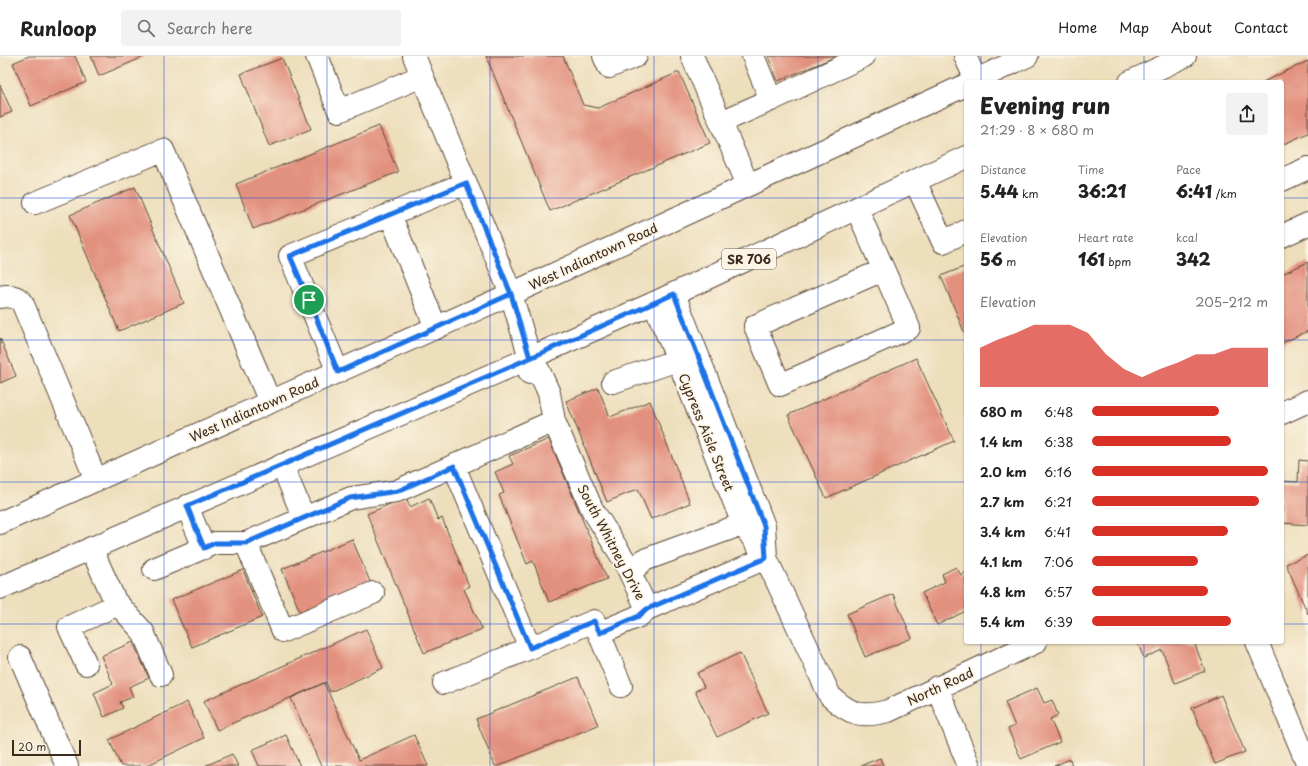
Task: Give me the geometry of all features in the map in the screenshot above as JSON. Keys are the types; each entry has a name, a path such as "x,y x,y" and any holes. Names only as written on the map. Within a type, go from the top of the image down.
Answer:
{"main road":[{"path":"317,56 339,111 422,76"},
{"name":"South Whitney Drive","path":"414,56 511,294 530,358 539,371 549,393 554,421 592,509 623,558 647,609 766,558"},
{"path":"604,56 609,67 636,56"},
{"path":"692,56 748,185"},
{"path":"753,56 771,100"},
{"path":"721,122 864,56"},
{"path":"965,56 971,80"},
{"name":"West Indiantown Road","path":"974,80 1002,61 1027,56"},
{"path":"1134,80 1186,56"},
{"name":"West Indiantown Road","path":"0,523 511,294 964,85"},
{"path":"35,203 163,150 270,402"},
{"name":"SR 706","path":"0,588 654,303 964,158"},
{"path":"1284,179 1308,168"},
{"path":"915,181 943,242 964,232"},
{"path":"338,372 290,256 466,183"},
{"path":"857,209 909,328 780,385 755,326 883,270"},
{"path":"390,214 436,328"},
{"path":"1284,235 1308,224"},
{"name":"Cypress Aisle Street","path":"674,294 764,526 766,558"},
{"path":"0,297 17,297 22,302 96,480"},
{"name":"Cypress Aisle Street","path":"654,303 743,524 766,558 830,696 842,707"},
{"path":"612,382 678,360"},
{"path":"1284,412 1308,401"},
{"path":"154,569 215,543 246,543 350,498 398,491 554,421"},
{"path":"282,465 304,518"},
{"path":"454,466 530,648"},
{"path":"187,506 204,548"},
{"path":"630,574 644,560 743,524"},
{"path":"246,543 283,631 374,593"},
{"path":"92,548 116,605 118,604 143,632 161,675"},
{"path":"86,664 69,626 116,605"},
{"path":"600,633 639,616 647,609"},
{"path":"444,683 594,621 621,686"},
{"name":"North Road","path":"842,707 856,714 872,715 888,711 1032,644"},
{"path":"1258,644 1308,765"},
{"path":"20,657 67,766"},
{"path":"937,688 969,766"}],"building":[{"path":"29,56 75,56 86,82 31,106 13,63"},
{"path":"91,56 146,56 99,76"},
{"path":"486,56 563,56 583,105 598,108 679,72 710,143 550,211"},
{"path":"768,56 837,56 778,81"},
{"path":"282,58 311,129 269,146 241,74"},
{"path":"1308,61 1308,133 1284,144 1284,80 1267,80"},
{"path":"0,85 12,112 0,117"},
{"path":"379,126 398,172 253,229 236,184"},
{"path":"135,187 184,303 119,331 70,215"},
{"path":"1308,262 1308,331 1284,342 1284,273"},
{"path":"964,267 964,332 941,276"},
{"path":"0,338 16,376 0,383"},
{"path":"916,358 954,441 826,498 788,415"},
{"path":"598,388 610,417 650,401 690,503 651,519 638,489 607,502 566,401"},
{"path":"549,439 607,579 549,602 533,561 527,564 499,495 504,493 495,472 513,464 509,456"},
{"path":"1299,460 1308,461 1308,525 1284,523 1284,481 1298,482"},
{"path":"406,497 410,507 429,498 438,520 442,518 469,586 464,589 482,629 424,653 367,514"},
{"path":"352,539 371,584 301,614 282,569"},
{"path":"1308,555 1308,614 1286,564"},
{"path":"956,567 961,575 964,573 964,612 937,625 922,593 945,582 942,574"},
{"path":"243,570 262,617 192,647 171,600"},
{"path":"893,594 912,638 865,657 847,614"},
{"path":"366,629 383,668 330,692 326,682 217,730 204,701"},
{"path":"133,642 149,678 129,687 133,697 120,702 123,708 104,717 94,693 113,684 101,656"},
{"path":"1138,644 1195,644 1205,671 1175,683 1162,650 1144,658"},
{"path":"740,653 768,713 717,737 695,691 704,687 697,673"},
{"path":"578,677 598,725 495,766 476,719"},
{"path":"324,683 359,760 414,735 428,766 321,766 291,698"},
{"path":"1037,688 1044,703 1052,700 1058,715 1050,719 1060,742 1021,759 1008,729 1015,726 1005,702"},
{"path":"1221,695 1245,752 1215,764 1192,708"},
{"path":"187,702 204,738 146,766 121,766 109,740"},
{"path":"286,735 300,766 259,766 252,750"},
{"path":"232,754 238,766 205,766"},
{"path":"880,758 883,766 860,766"},
{"path":"1070,759 1072,766 1054,766"}],"route":[{"path":"309,300 290,256 466,183 511,294 520,326 530,358 674,294 764,526 766,558 647,609 639,616 600,633 594,621 530,648 454,466 398,491 350,498 246,543 215,543 204,548 187,506 530,358 511,294 338,372 309,300"}]}
